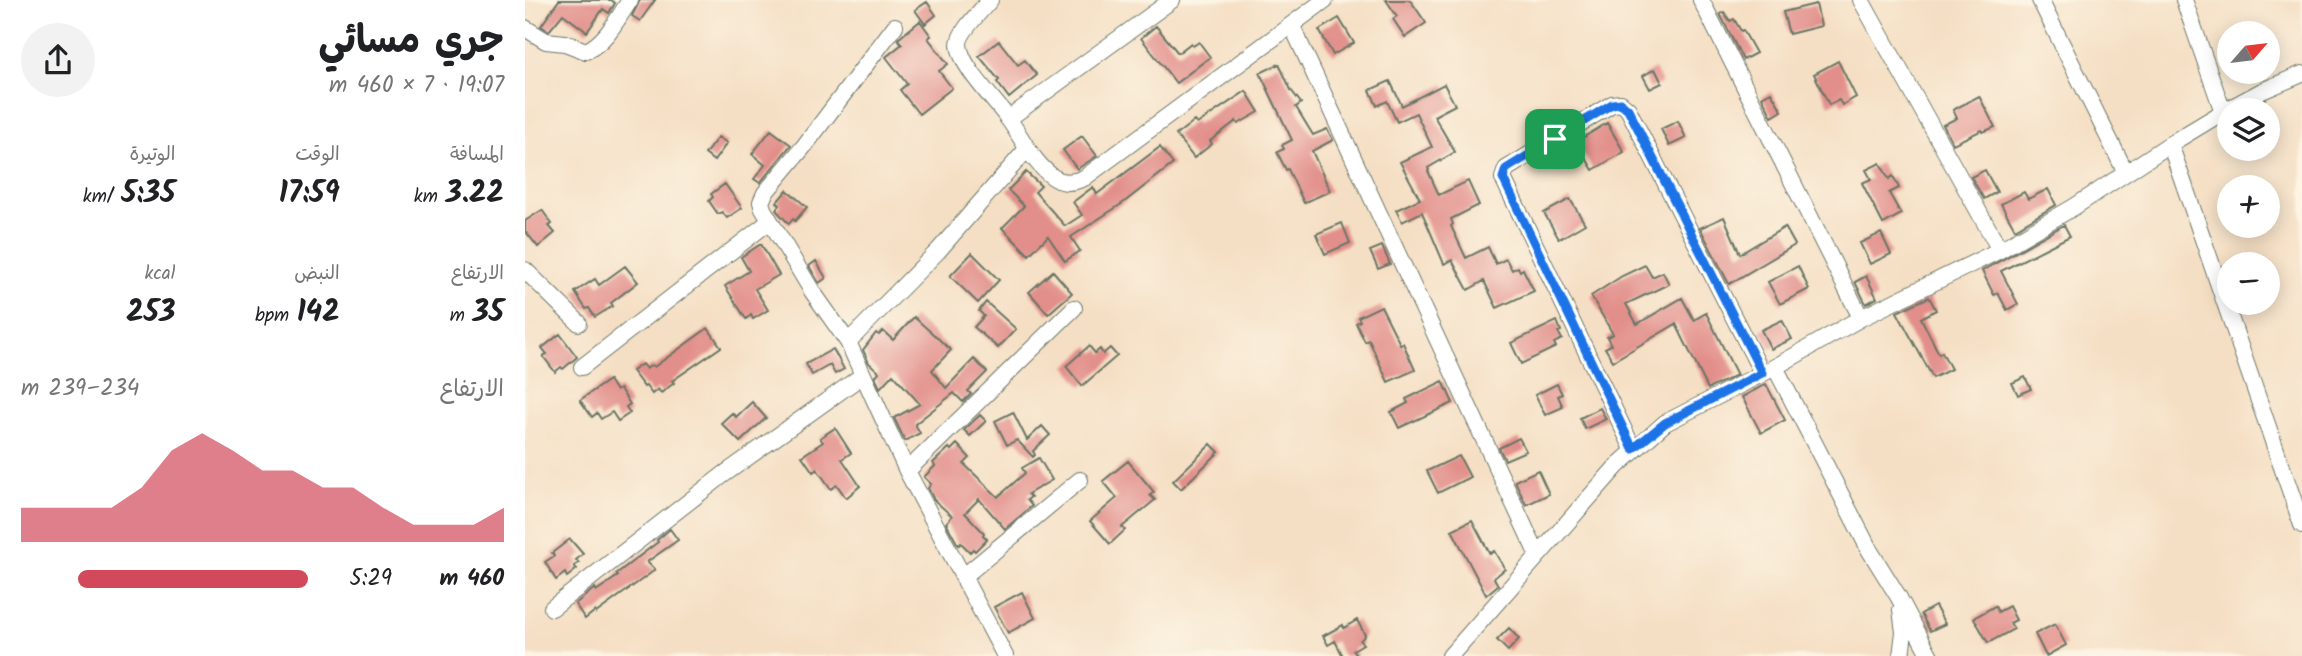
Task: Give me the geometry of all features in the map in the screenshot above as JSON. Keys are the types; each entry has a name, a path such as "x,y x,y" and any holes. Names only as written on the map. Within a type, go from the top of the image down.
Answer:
{"street":[{"path":"525,28 546,41 586,51 610,30 630,0"},
{"path":"990,0 962,34 959,45 969,69 1008,118 1027,149 1052,176 1062,182 1075,183 1325,0"},
{"path":"1008,118 1172,0"},
{"path":"1701,0 1861,318"},
{"path":"1861,0 2000,250"},
{"path":"2040,0 2126,173"},
{"path":"2185,0 2218,98"},
{"path":"895,26 765,193 761,202 812,291 848,342 907,471 1005,656"},
{"path":"1292,26 1538,556"},
{"path":"2249,98 2302,74"},
{"path":"1633,449 1503,178 1506,169 1612,104 1621,103 1628,109 1768,370 1930,656"},
{"path":"1450,656 1633,449 1665,423 1861,318 2000,250 2074,207 2217,116"},
{"path":"2170,144 2302,525"},
{"path":"848,342 938,251 1027,149"},
{"path":"582,367 770,221"},
{"path":"525,270 579,323"},
{"path":"907,471 1074,308"},
{"path":"552,608 723,475 863,375"},
{"path":"963,577 1080,480"},
{"path":"1898,596 1904,632 1901,656"}],"building":[{"path":"559,0 611,0 615,3 609,13 603,9 587,32 563,14 549,31 541,26"},
{"path":"640,0 655,0 640,21 632,16"},
{"path":"1386,0 1410,0 1426,23 1405,37 1393,19 1397,16"},
{"path":"927,2 936,15 925,24 915,10"},
{"path":"1816,4 1821,26 1789,34 1783,12"},
{"path":"1724,12 1730,21 1734,19 1741,31 1743,30 1756,53 1743,60 1720,14"},
{"path":"1339,18 1354,43 1333,55 1319,30"},
{"path":"920,21 931,36 928,38 948,64 939,71 952,88 919,114 900,90 907,84 886,57 902,44 898,39"},
{"path":"1156,26 1178,53 1191,43 1193,46 1199,42 1210,57 1176,83 1141,38"},
{"path":"999,41 1018,65 1025,60 1037,75 1009,98 997,82 999,80 979,56"},
{"path":"1838,61 1856,97 1842,105 1839,100 1829,105 1814,74"},
{"path":"1279,64 1291,90 1301,103 1296,107 1313,135 1327,129 1333,140 1312,151 1330,191 1304,203 1277,152 1284,149 1282,145 1292,140 1260,73"},
{"path":"1655,69 1662,83 1650,89 1643,76"},
{"path":"1390,81 1402,106 1444,84 1455,105 1434,116 1455,152 1428,168 1428,171 1439,195 1468,181 1479,205 1451,219 1451,226 1466,258 1488,247 1496,264 1506,259 1512,270 1518,267 1520,271 1523,269 1534,291 1497,308 1484,281 1468,290 1452,260 1444,264 1422,212 1402,222 1396,210 1420,199 1400,162 1432,147 1416,113 1397,122 1387,101 1377,106 1370,90"},
{"path":"1246,91 1259,112 1238,124 1236,121 1210,141 1212,144 1194,158 1176,135 1194,121 1197,124"},
{"path":"1771,92 1782,111 1772,117 1762,97"},
{"path":"1979,96 1995,127 1953,144 1943,125 1957,118 1953,110"},
{"path":"1678,121 1686,138 1669,146 1661,129"},
{"path":"1607,123 1624,152 1593,170 1576,142"},
{"path":"771,130 791,145 760,183 754,179 765,165 752,154"},
{"path":"1082,136 1097,156 1077,169 1063,150"},
{"path":"718,137 727,143 714,161 705,154"},
{"path":"1160,147 1173,164 1123,203 1071,237 1080,251 1065,261 1048,236 1029,255 1002,228 1024,206 1008,190 1026,172 1041,186 1035,192 1065,226 1082,215 1073,202 1093,187 1097,194"},
{"path":"1880,163 1889,179 1893,176 1899,188 1889,193 1901,214 1883,224 1862,183 1871,179 1866,170"},
{"path":"1985,170 1997,192 1984,199 1971,177"},
{"path":"725,184 742,208 727,218 722,212 718,214 709,201 713,197 711,194"},
{"path":"2048,189 2056,205 2015,229 2001,204 2024,192 2028,199"},
{"path":"787,190 807,207 789,224 776,210 780,205 777,202"},
{"path":"1570,199 1585,224 1559,239 1544,213"},
{"path":"542,210 555,233 538,247 525,231 525,221"},
{"path":"1724,217 1740,254 1785,227 1795,245 1729,284 1700,228"},
{"path":"1342,223 1350,243 1325,254 1316,234"},
{"path":"2064,225 2070,236 2001,271 2018,304 2007,310 1998,293 1994,295 1982,271"},
{"path":"1881,233 1891,254 1870,264 1860,243"},
{"path":"761,244 779,275 755,289 768,310 753,319 751,315 746,319 725,286 749,271 741,257"},
{"path":"1382,246 1390,264 1378,269 1370,251"},
{"path":"972,253 999,280 978,303 950,276"},
{"path":"816,261 826,278 819,283 809,266"},
{"path":"1645,265 1652,277 1663,272 1669,284 1626,304 1637,324 1682,298 1694,320 1706,313 1737,375 1708,389 1676,324 1613,361 1605,348 1611,345 1607,337 1613,334 1591,296"},
{"path":"625,266 638,282 611,303 613,306 595,317 575,292 595,279 599,285"},
{"path":"1798,266 1809,289 1780,304 1768,282"},
{"path":"1053,271 1072,293 1048,314 1029,292"},
{"path":"1866,276 1877,298 1866,304 1855,282"},
{"path":"1929,297 1936,310 1921,318 1939,354 1942,352 1951,369 1933,378 1897,312"},
{"path":"986,302 1016,329 998,348 974,327 984,316 979,311"},
{"path":"1381,306 1415,370 1388,382 1369,340 1365,342 1356,323 1360,321 1358,317"},
{"path":"914,317 951,350 932,370 946,388 974,359 987,372 968,391 971,394 963,402 954,393 915,424 920,433 905,441 894,418 920,404 893,374 880,388 875,377 879,372 869,363 863,350 876,333 879,335 883,331 893,340"},
{"path":"1782,320 1792,339 1771,349 1761,330"},
{"path":"1557,321 1562,339 1554,343 1556,347 1521,364 1511,343"},
{"path":"708,328 721,347 672,381 674,383 661,393 658,389 652,394 632,371 642,364 646,369 652,365 654,367"},
{"path":"560,334 577,357 555,372 543,356 547,354 542,348"},
{"path":"1089,346 1095,353 1100,349 1103,354 1110,348 1117,356 1082,386 1066,366"},
{"path":"833,349 844,369 835,374 830,365 812,375 806,364"},
{"path":"2025,377 2031,389 2018,395 2012,383"},
{"path":"609,380 616,391 620,389 630,404 626,407 630,413 618,421 612,412 601,419 597,413 592,417 580,400"},
{"path":"1443,381 1453,403 1399,428 1391,412 1408,403 1406,399"},
{"path":"1557,384 1562,394 1558,396 1563,407 1545,415 1535,395"},
{"path":"1766,384 1785,420 1761,433 1742,397"},
{"path":"752,402 766,418 740,442 721,423 732,413 736,417"},
{"path":"1600,408 1606,419 1585,429 1580,418"},
{"path":"1013,412 1027,440 1042,426 1050,435 1033,451 1033,457 1017,440 1007,445 995,421"},
{"path":"980,415 986,421 970,436 964,430"},
{"path":"835,428 851,453 842,459 860,486 846,498 837,485 831,489 817,469 813,472 802,456 823,442 820,438"},
{"path":"1519,438 1526,451 1505,460 1499,448"},
{"path":"957,444 970,458 964,464 998,497 1025,473 1022,468 1039,458 1052,480 1028,494 1031,497 1027,500 1032,506 1005,529 979,499 965,513 987,539 975,551 973,549 970,552 961,543 957,543 946,523 952,516 934,500 928,488 931,484 924,477 935,466 933,463"},
{"path":"1211,444 1219,452 1181,489 1173,481"},
{"path":"1459,456 1470,477 1438,493 1427,471"},
{"path":"1128,461 1154,492 1150,495 1155,500 1122,527 1125,530 1110,544 1090,521 1117,498 1103,481"},
{"path":"1538,470 1549,494 1526,505 1515,481"},
{"path":"1472,520 1490,554 1494,551 1505,569 1494,578 1498,585 1486,595 1452,530"},
{"path":"670,529 678,540 647,562 655,570 585,619 575,604 595,588 596,591 618,576 616,574 658,542"},
{"path":"570,539 583,554 576,560 579,563 574,566 577,569 567,577 565,573 556,580 545,562"},
{"path":"1022,592 1035,618 1008,633 994,607"},
{"path":"1935,606 1945,624 1930,631 1921,614"},
{"path":"1995,606 1998,612 2009,606 2016,620 2010,623 2014,629 1988,643 1974,618"},
{"path":"1357,620 1365,635 1360,641 1363,644 1353,650 1357,656 1343,656 1335,641 1328,645 1323,636"},
{"path":"2055,624 2066,645 2046,656 2035,634"},
{"path":"1509,628 1519,639 1508,651 1497,640"}],"route":[{"path":"1621,103 1628,109 1762,373 1665,423 1633,449 1503,178 1506,169 1555,139 1612,104 1621,103"}]}
